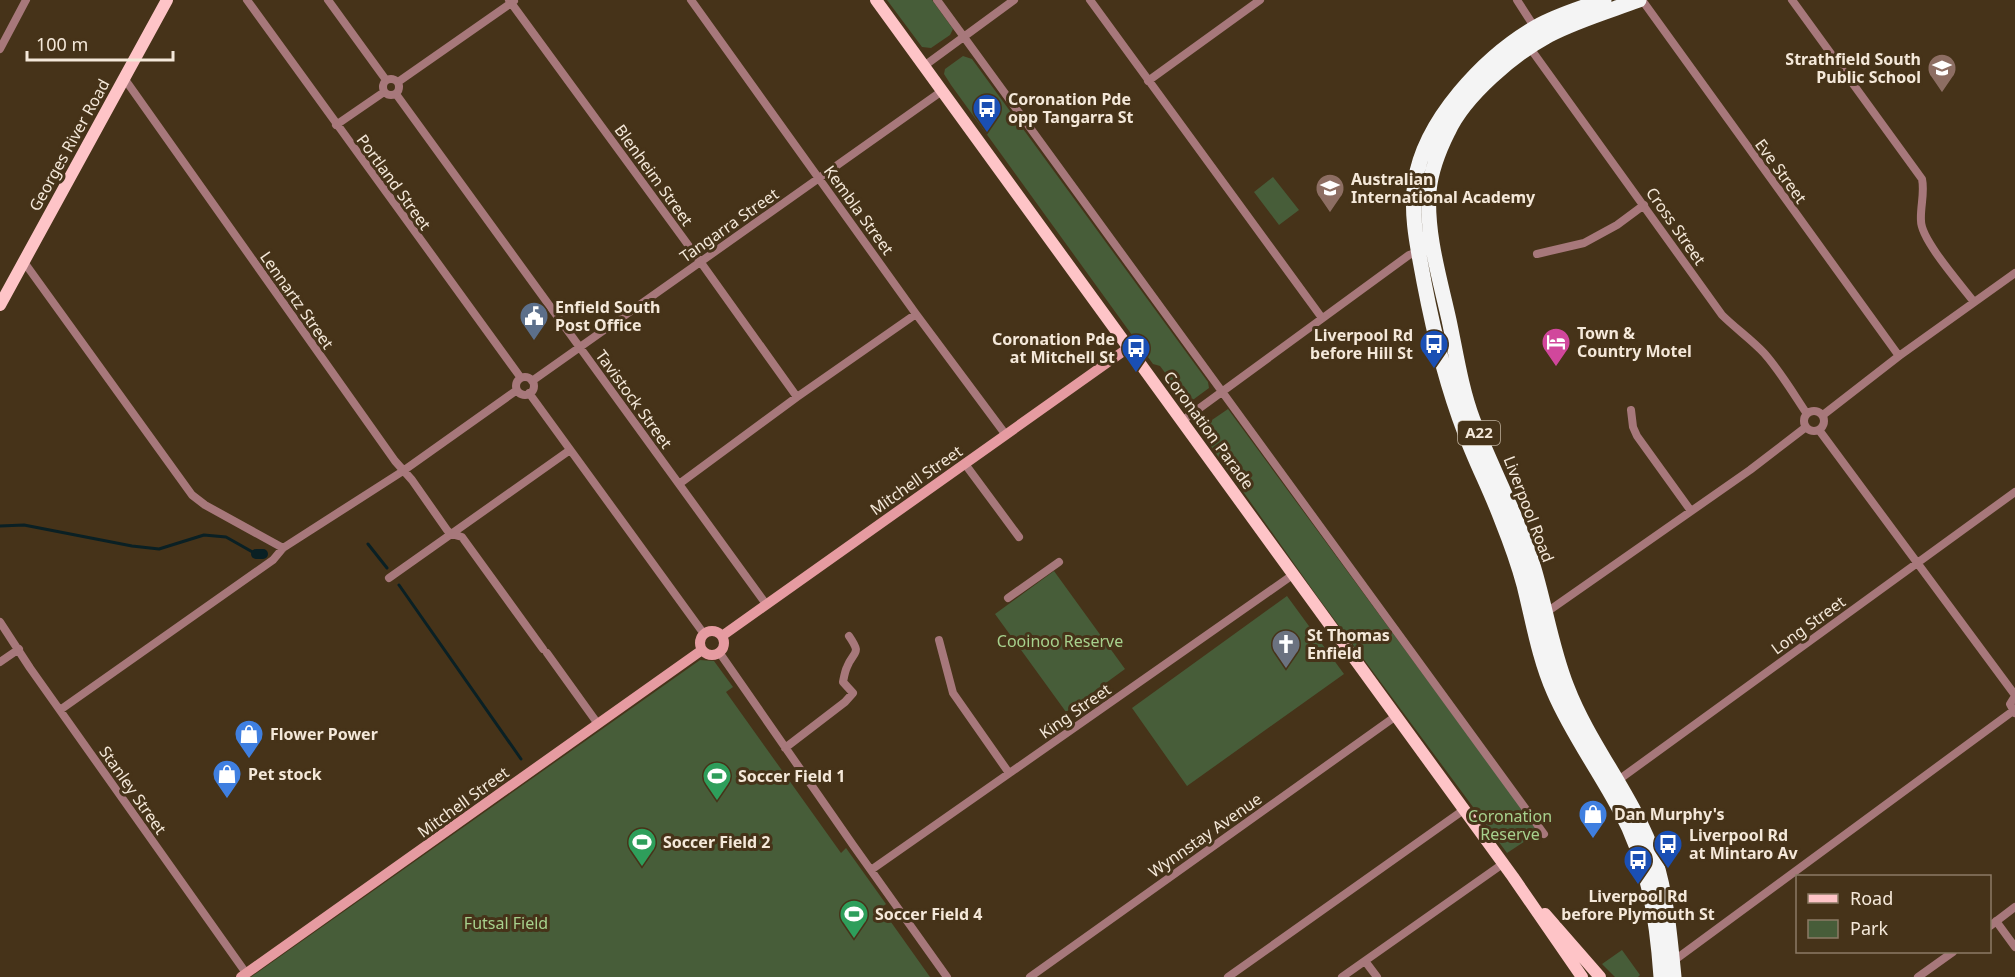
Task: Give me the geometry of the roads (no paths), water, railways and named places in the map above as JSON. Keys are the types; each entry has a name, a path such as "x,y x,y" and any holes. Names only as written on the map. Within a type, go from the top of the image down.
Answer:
{"highway":[{"name":"Liverpool Road","path":"1604,0 1572,11 1535,28 1481,69 1452,101 1435,127 1419,165 1413,210 1430,316 1447,383 1466,436 1502,520 1523,582 1545,669 1560,705 1620,810 1641,858 1655,918 1661,977"},
{"name":"Liverpool Road","path":"1641,0 1552,33 1488,80 1459,113 1447,133 1432,172 1429,211 1433,246 1473,418 1521,534 1546,612 1561,672 1573,702 1635,814 1655,859 1666,907 1673,970"}],"main road":[{"name":"Georges River Road","path":"0,305 167,0"},
{"name":"Coronation Parade","path":"876,0 1465,809 1582,977"},
{"name":"Coronation Parade","path":"1515,879 1600,977"}],"street":[{"path":"0,49 26,0"},
{"name":"Portland Street","path":"247,0 520,378"},
{"path":"327,0 386,80"},
{"name":"Kembla Street","path":"691,0 916,314 1006,435"},
{"name":"Coronation Parade","path":"937,0 1544,834"},
{"path":"924,66 1014,0"},
{"path":"1090,0 1322,318"},
{"path":"1148,81 1260,0"},
{"path":"1517,0 1535,28"},
{"name":"Eve Street","path":"1641,0 1899,356"},
{"path":"1792,0 1922,179 1921,220 1927,238 1974,302"},
{"path":"398,82 512,1"},
{"name":"Blenheim Street","path":"512,1 797,397"},
{"name":"Cross Street","path":"1530,48 1722,315 1761,350 1807,414"},
{"name":"Lennartz Street","path":"124,78 404,471 452,534 462,537 598,724"},
{"path":"391,79 398,82 400,87 396,94 388,95 384,92 382,87 386,80 391,79"},
{"name":"Tangarra Street","path":"532,381 942,91"},
{"path":"336,125 384,92"},
{"name":"Tavistock Street","path":"396,94 766,604"},
{"path":"1536,254 1584,243 1609,230 1644,205"},
{"path":"1182,421 1409,255 1433,246"},
{"path":"24,262 192,495 197,500 283,548"},
{"path":"1823,415 1899,356 2015,273"},
{"path":"679,484 797,397 916,314"},
{"name":"Mitchell Street","path":"722,636 1128,348"},
{"path":"527,377 532,381 533,387 530,393 521,394 517,390 516,384 520,378 527,377"},
{"path":"60,710 273,560 283,548 404,471 517,390"},
{"path":"530,393 704,634"},
{"path":"1631,410 1633,427 1637,436 1691,511"},
{"path":"1819,430 1806,427 1804,420 1807,414 1816,411 1823,415"},
{"path":"1819,430 1824,422 1823,415"},
{"path":"1532,621 1691,511 1806,427"},
{"path":"1799,875 2014,712 2010,704 2015,695 1819,430"},
{"path":"389,578 570,450"},
{"path":"965,464 1019,537"},
{"name":"Long Street","path":"1617,781 2015,492"},
{"path":"1008,598 1059,562"},
{"name":"King Street","path":"871,870 1294,574"},
{"name":"Stanley Street","path":"0,622 243,975"},
{"path":"712,631 722,636 724,642 719,652 710,655 702,650 700,640 704,634 712,631"},
{"path":"785,748 845,702 853,693 843,682 847,666 856,653 856,647 849,636"},
{"path":"939,640 952,693 1009,773"},
{"path":"0,662 19,649"},
{"name":"Mitchell Street","path":"243,975 702,650"},
{"path":"719,652 947,977"},
{"name":"Wynnstay Avenue","path":"1030,977 1396,716"},
{"path":"1228,977 1465,809"},
{"path":"1342,977 1503,863"},
{"path":"1673,970 1796,877"},
{"path":"2015,908 1993,923 2015,947"},
{"path":"1918,977 1950,953"},
{"path":"1365,961 1377,977"}],"waterway":[{"path":"0,526 24,525 159,549 204,535 226,537 256,554"},
{"path":"368,544 387,568"},
{"path":"256,554 263,554"},
{"path":"399,585 521,759"}],"place":[{"name":"Strathfield South Public School","path":"1942,94"},
{"name":"Coronation Pde opp Tangarra St","path":"987,134"},
{"name":"Australian International Academy","path":"1330,214"},
{"name":"Enfield South Post Office","path":"534,342"},
{"name":"Town & Country Motel","path":"1556,368"},
{"name":"Liverpool Rd before Hill St","path":"1434,370"},
{"name":"Coronation Pde at Mitchell St","path":"1136,374"},
{"name":"St Thomas Enfield","path":"1286,670"},
{"name":"Flower Power","path":"249,760"},
{"name":"Pet stock","path":"227,800"},
{"name":"Soccer Field 1","path":"717,802"},
{"name":"Dan Murphy's","path":"1593,840"},
{"name":"Soccer Field 2","path":"642,868"},
{"name":"Liverpool Rd at Mintaro Av","path":"1668,870"},
{"name":"Liverpool Rd before Plymouth St","path":"1638,886"},
{"name":"Soccer Field 4","path":"854,940"}],"park label":[{"name":"Cooinoo Reserve","path":"1060,641"},
{"name":"Coronation Reserve","path":"1510,825"},
{"name":"Futsal Field","path":"506,923"}]}
